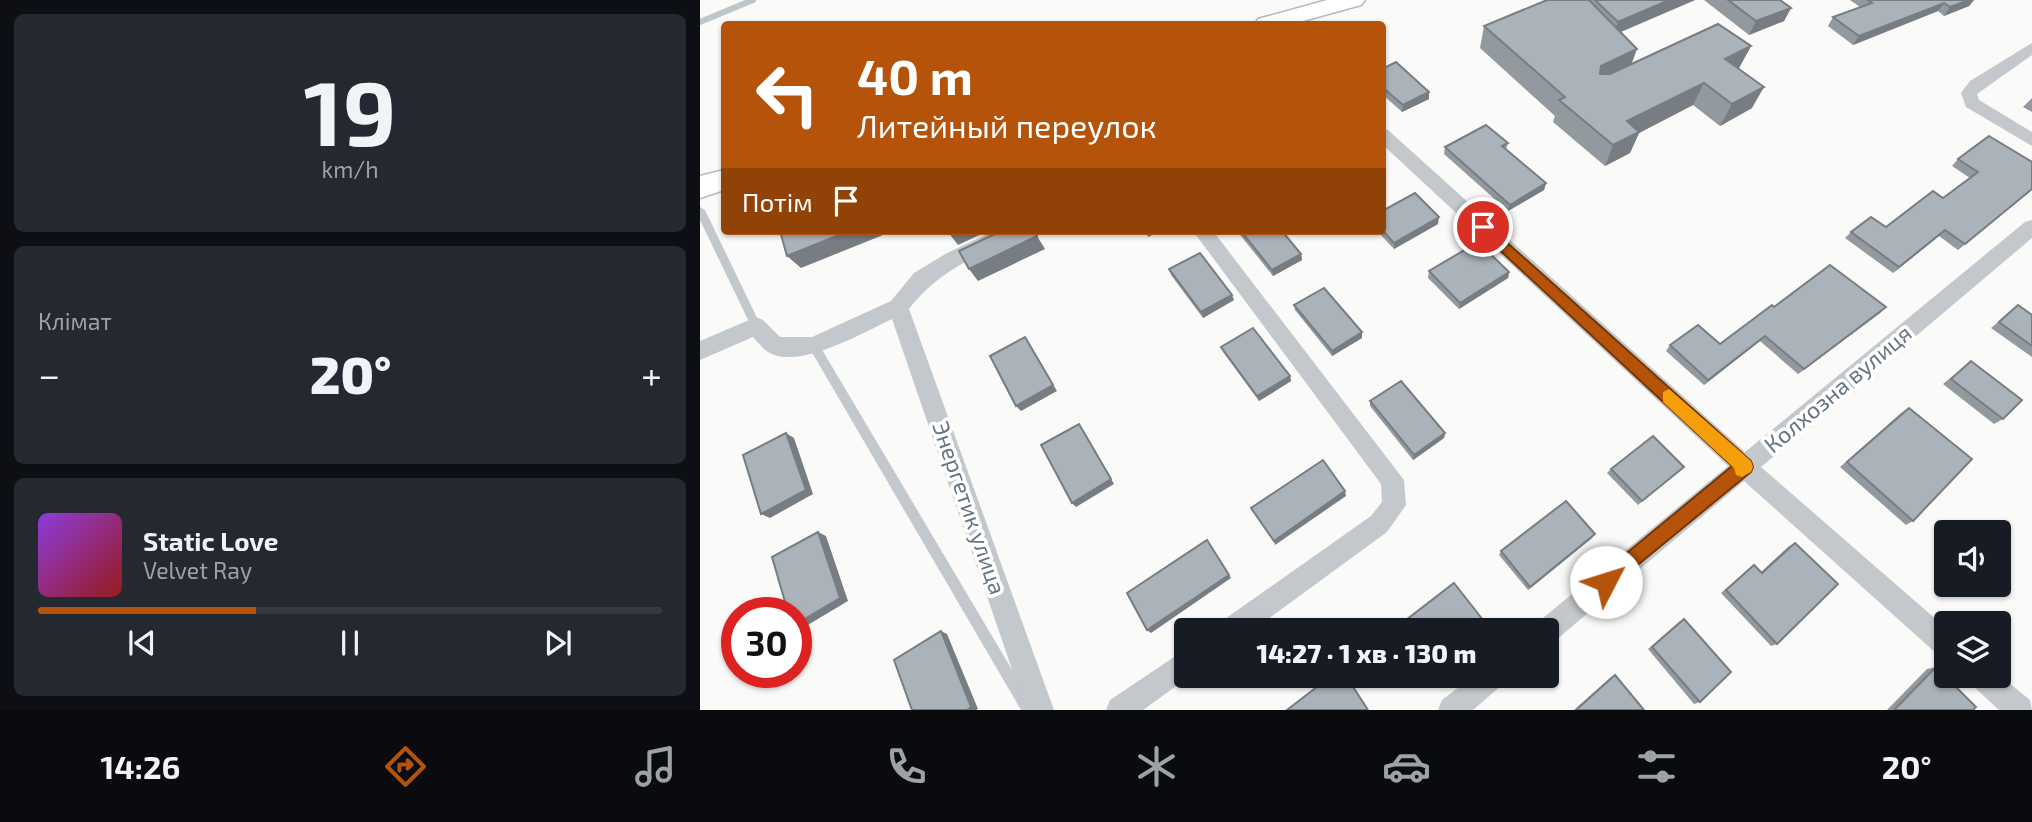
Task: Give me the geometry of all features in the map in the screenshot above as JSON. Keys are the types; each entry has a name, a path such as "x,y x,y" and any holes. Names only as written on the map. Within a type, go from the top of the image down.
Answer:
{"main road":[{"path":"1278,21 1353,0"},
{"path":"700,187 721,181"}],"street":[{"path":"2032,48 1976,85 1969,93 1972,103 2032,140"},
{"path":"1386,138 1745,467 1934,634"},
{"name":"Колхозна вулиця","path":"1559,621 2032,228"},
{"path":"700,351 756,326 775,346 814,346 898,307 920,279 954,258 1003,235"},
{"path":"1205,235 1392,480 1394,505 1379,524 1248,618"},
{"name":"Энергетик улица","path":"898,307 1040,710"},
{"path":"1120,710 1174,671"},
{"path":"1452,710 1479,688"},
{"path":"1995,688 2020,710"}],"lane":[{"path":"700,209 756,326"},
{"path":"814,346 1029,710"}],"building":[{"path":"1547,0 1589,0 1637,49 1601,66 1600,74 1610,74 1718,24 1751,46 1725,59 1764,87 1732,104 1704,83 1627,121 1639,132 1613,145 1559,100 1565,97 1484,26"},
{"path":"1595,0 1669,0 1618,22"},
{"path":"1728,0 1780,0 1791,8 1756,21"},
{"path":"1868,0 1969,0 1950,7 1944,3 1859,36 1833,17 1872,3"},
{"path":"1396,62 1429,92 1403,105 1386,90 1386,67"},
{"path":"1486,125 1508,143 1502,146 1546,183 1510,205 1445,147"},
{"path":"1989,136 2032,162 2032,189 1965,244 1945,230 1899,267 1851,232 1871,217 1886,227 1933,191 1943,198 1978,172 1958,159"},
{"path":"1415,193 1439,217 1394,243 1386,234 1386,209"},
{"path":"781,235 839,235 787,256"},
{"path":"993,235 1037,236 969,269 959,251"},
{"path":"1244,235 1285,235 1301,254 1272,270"},
{"path":"1478,242 1509,272 1460,303 1429,271"},
{"path":"1200,253 1232,295 1201,312 1169,269"},
{"path":"1830,265 1886,307 1804,369 1765,336 1708,380 1670,345 1698,325 1720,344"},
{"path":"1324,288 1362,332 1332,351 1294,305"},
{"path":"2018,305 2032,315 2032,346 1999,322"},
{"path":"1253,328 1290,376 1257,396 1221,347"},
{"path":"1025,337 1053,385 1016,406 990,356"},
{"path":"1971,361 2022,400 2003,419 1951,379"},
{"path":"1401,381 1445,433 1414,455 1370,401"},
{"path":"1909,408 1972,459 1913,521 1847,462"},
{"path":"1079,424 1111,479 1072,503 1041,445"},
{"path":"786,433 806,490 761,514 743,455"},
{"path":"1653,436 1684,467 1642,501 1611,469"},
{"path":"1323,460 1345,491 1274,541 1251,508"},
{"path":"1566,501 1595,534 1530,587 1501,551"},
{"path":"818,532 840,598 812,615 812,597 784,597 772,557"},
{"path":"1207,540 1229,575 1147,630 1127,593"},
{"path":"1795,543 1838,584 1777,644 1726,590 1754,565 1762,573"},
{"path":"1454,583 1481,618 1409,618"},
{"path":"1684,619 1731,672 1700,702 1652,647"},
{"path":"941,631 971,707 967,710 912,710 894,660"},
{"path":"1934,669 1934,688 1957,688 1976,707 1973,710 1895,709"},
{"path":"1615,675 1644,710 1576,710"},
{"path":"1315,688 1354,688 1368,710 1287,710"}],"waterway":[{"path":"700,22 753,0"}],"slow traffic":[{"path":"1669,397 1745,467 1742,469"}],"route":[{"path":"1483,227 1745,467 1606,582"}]}
